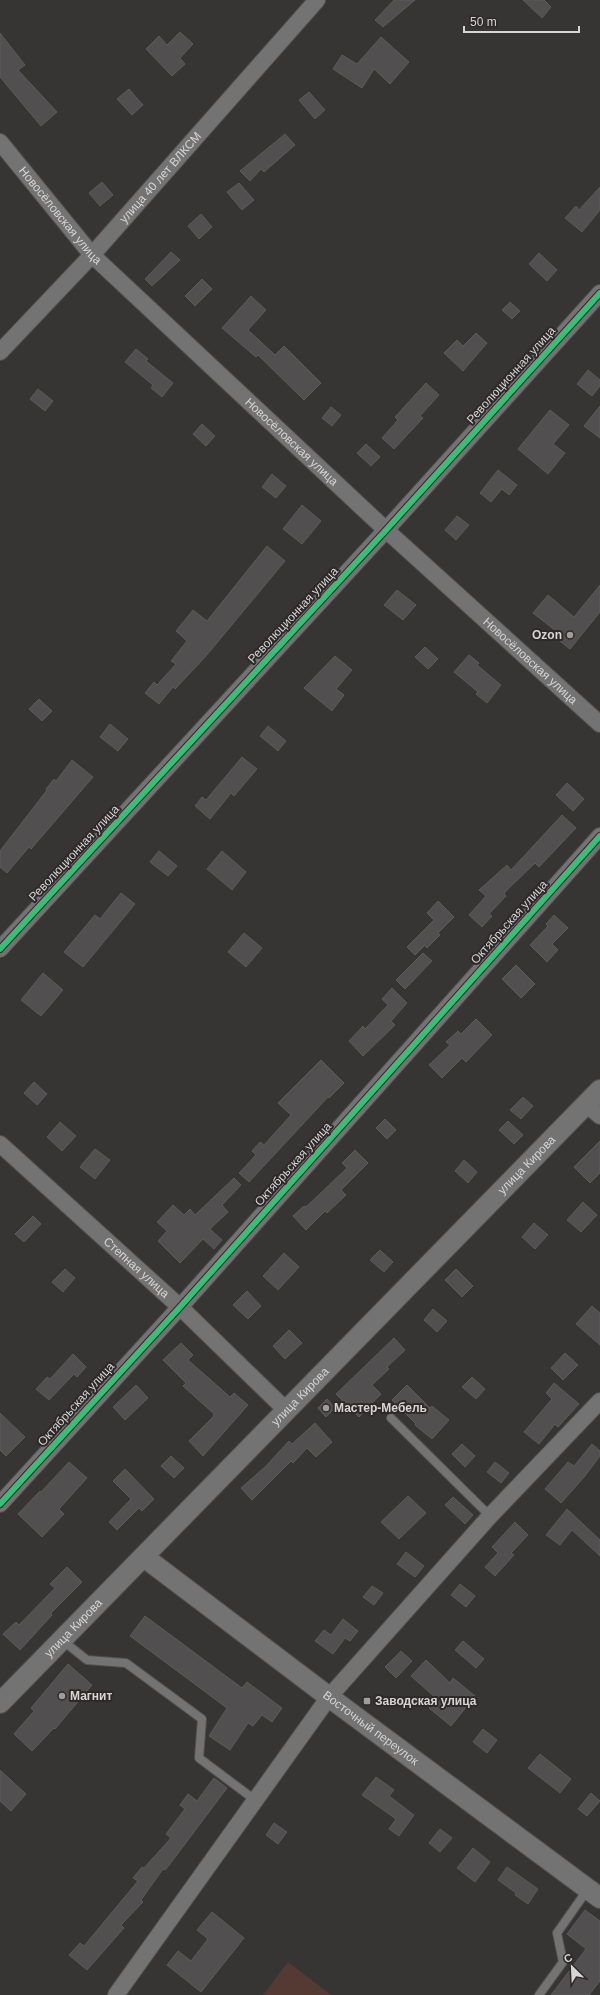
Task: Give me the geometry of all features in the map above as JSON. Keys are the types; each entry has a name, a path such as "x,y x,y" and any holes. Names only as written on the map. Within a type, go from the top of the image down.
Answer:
{"street":[{"name":"улица 40 лет ВЛКСМ","path":"0,352 92,256 317,0"},
{"name":"Новосёловская улица","path":"0,142 92,256 386,530 600,724"},
{"name":"Революционная улица","path":"0,950 386,530 600,293"},
{"name":"Октябрьская улица","path":"0,1504 180,1307 600,836"},
{"name":"улица Кирова","path":"0,1703 287,1411 593,1110 600,1090"},
{"name":"Степная улица","path":"0,1144 180,1307 287,1411"},
{"path":"116,1995 329,1697 490,1516 600,1401"},
{"name":"Восточный переулок","path":"144,1557 329,1697 594,1893"}],"lane":[{"path":"391,1418 490,1516"},
{"path":"62,1640 88,1660 126,1663 202,1719 199,1758 255,1800"},
{"path":"539,1995 563,1962 557,1933 594,1893"}],"shaded area":[{"path":"288,1962 331,1995 263,1995"}],"building":[{"path":"394,0 415,0 383,27 375,20"},
{"path":"523,0 544,0 551,7 542,18"},
{"path":"180,32 193,44 180,58 185,64 172,76 146,49 159,36 167,45"},
{"path":"0,33 25,65 18,70 57,112 41,126 0,77"},
{"path":"381,37 409,62 390,84 374,69 362,88 333,69 342,55 357,64"},
{"path":"129,89 143,105 132,115 117,99"},
{"path":"309,92 325,110 315,119 299,100"},
{"path":"285,134 295,145 264,172 261,169 250,181 240,171"},
{"path":"102,182 113,195 100,206 89,193"},
{"path":"239,183 254,200 242,210 227,192"},
{"path":"600,187 600,210 582,232 565,218 576,206 579,210"},
{"path":"201,214 212,227 199,239 188,226"},
{"path":"171,252 180,260 152,286 145,279"},
{"path":"539,253 557,270 547,281 529,264"},
{"path":"202,279 212,289 195,306 185,296"},
{"path":"251,296 266,310 248,330 275,355 284,346 321,383 304,400 258,355 256,357 222,328"},
{"path":"510,302 520,311 512,319 502,310"},
{"path":"476,333 487,343 463,371 444,353 457,340 463,346"},
{"path":"136,349 148,359 146,361 173,383 162,397 151,388 153,385 125,362"},
{"path":"588,370 600,380 600,386 592,396 577,384"},
{"path":"426,383 439,395 420,416 423,418 394,449 382,438 398,420 395,417"},
{"path":"38,389 53,401 45,411 30,399"},
{"path":"600,406 600,438 584,426"},
{"path":"331,407 341,415 332,426 322,418"},
{"path":"550,410 569,425 553,444 565,453 548,474 518,449"},
{"path":"202,424 215,436 206,446 193,434"},
{"path":"366,444 380,457 371,466 357,453"},
{"path":"498,470 517,485 509,495 502,489 491,502 480,493"},
{"path":"272,474 286,486 276,498 262,487"},
{"path":"302,505 321,521 302,544 283,529"},
{"path":"457,516 469,525 456,540 445,530"},
{"path":"267,546 285,561 206,656 175,689 173,687 159,704 145,693 154,682 157,685 176,664 171,661 187,641 176,631 193,610 207,621"},
{"path":"600,585 600,612 570,649 556,638 560,634 533,613 548,595 574,617"},
{"path":"397,590 416,605 403,620 384,605"},
{"path":"425,647 438,659 428,669 415,657"},
{"path":"469,655 479,663 477,665 501,685 487,703 476,694 478,692 454,672"},
{"path":"335,656 352,670 336,689 344,695 332,711 304,688"},
{"path":"39,699 52,711 42,721 29,709"},
{"path":"110,724 128,739 118,751 100,737"},
{"path":"268,726 286,741 278,751 260,736"},
{"path":"242,757 257,769 234,796 231,793 210,819 195,806 202,797 206,800"},
{"path":"72,760 93,777 31,849 29,847 7,873 0,867 0,851 47,790 46,789 54,779 56,781"},
{"path":"567,783 584,799 573,811 556,795"},
{"path":"562,815 576,828 539,867 535,863 504,893 506,896 489,914 492,916 482,927 469,915 486,896 479,890 507,865 511,870"},
{"path":"159,851 177,866 168,876 150,862"},
{"path":"222,851 246,872 232,890 207,869"},
{"path":"121,893 135,904 83,967 64,952 95,915 100,919"},
{"path":"438,901 454,917 438,933 440,935 427,948 425,945 415,955 407,947 434,920 427,913"},
{"path":"554,915 568,928 552,944 558,950 547,962 530,945 548,926 546,924"},
{"path":"244,933 262,948 246,967 228,952"},
{"path":"423,953 432,961 405,989 396,980"},
{"path":"516,965 535,984 521,998 502,979"},
{"path":"43,973 63,990 41,1016 21,1000"},
{"path":"392,988 407,1003 391,1021 395,1025 363,1056 349,1041 363,1026 365,1029 388,1005 382,999"},
{"path":"476,1019 492,1035 466,1062 462,1058 442,1078 429,1065 450,1045 446,1042 458,1031 461,1034"},
{"path":"321,1060 344,1083 329,1098 328,1097 249,1182 239,1173 256,1155 252,1151 260,1142 264,1145 291,1115 278,1103"},
{"path":"34,1082 47,1094 37,1105 24,1093"},
{"path":"523,1097 533,1106 521,1119 510,1110"},
{"path":"385,1119 396,1130 387,1139 376,1128"},
{"path":"508,1121 523,1135 514,1144 499,1130"},
{"path":"60,1122 76,1136 62,1151 47,1137"},
{"path":"600,1141 600,1173 590,1183 574,1167"},
{"path":"95,1149 110,1160 95,1179 80,1167"},
{"path":"355,1150 368,1163 341,1190 346,1195 327,1213 325,1211 306,1230 293,1216 304,1206 306,1207 347,1168 342,1163"},
{"path":"464,1160 477,1172 468,1183 455,1171"},
{"path":"234,1178 241,1185 222,1205 228,1212 210,1229 222,1240 214,1249 203,1239 180,1263 158,1241 167,1231 157,1222 173,1205 184,1215 190,1209 195,1215"},
{"path":"583,1202 597,1215 581,1232 567,1220"},
{"path":"33,1216 41,1224 24,1242 15,1234"},
{"path":"534,1223 548,1235 535,1249 522,1237"},
{"path":"380,1250 393,1262 384,1272 370,1260"},
{"path":"284,1253 299,1267 278,1290 263,1276"},
{"path":"65,1269 75,1278 63,1292 52,1282"},
{"path":"456,1269 473,1286 462,1297 445,1280"},
{"path":"247,1291 261,1306 248,1319 233,1305"},
{"path":"592,1306 600,1313 600,1345 576,1324"},
{"path":"433,1309 447,1321 437,1332 424,1320"},
{"path":"289,1330 302,1343 285,1359 273,1346"},
{"path":"394,1338 405,1350 387,1367 389,1369 372,1385 381,1394 359,1417 336,1394"},
{"path":"181,1343 193,1355 188,1360 230,1397 234,1393 248,1405 203,1456 189,1441 213,1417 214,1414 183,1386 186,1383 163,1360"},
{"path":"565,1353 578,1365 563,1380 551,1368"},
{"path":"73,1354 86,1367 77,1377 74,1374 49,1400 36,1389 47,1377 50,1379"},
{"path":"472,1377 485,1389 476,1399 462,1387"},
{"path":"554,1383 579,1404 558,1427 555,1424 539,1444 524,1432 552,1399 546,1393"},
{"path":"136,1385 148,1398 125,1420 113,1407"},
{"path":"407,1385 430,1408 432,1406 449,1420 432,1439 415,1425 416,1424 392,1400"},
{"name":"Мастер-Мебель","path":"327,1399 335,1408 326,1417 318,1408"},
{"path":"0,1413 25,1437 6,1456 0,1450"},
{"path":"315,1423 332,1442 316,1457 307,1448 293,1463 291,1461 252,1500 241,1488 266,1466 289,1441 292,1444"},
{"path":"462,1444 475,1456 465,1467 452,1454"},
{"path":"592,1444 600,1451 600,1456 585,1476 561,1503 545,1489 568,1462 574,1466"},
{"path":"171,1456 184,1468 174,1478 161,1466"},
{"path":"69,1462 87,1478 59,1509 64,1514 42,1537 18,1514"},
{"path":"495,1462 509,1473 501,1483 487,1472"},
{"path":"125,1469 154,1499 142,1511 139,1508 117,1530 109,1522 131,1499 113,1481"},
{"path":"408,1496 426,1513 399,1539 381,1522"},
{"path":"453,1497 473,1515 465,1524 445,1505"},
{"path":"567,1509 600,1540 600,1556 572,1530 560,1545 546,1535"},
{"path":"515,1522 528,1535 511,1553 514,1555 495,1576 485,1567 498,1553 492,1547"},
{"path":"406,1552 424,1566 415,1577 397,1564"},
{"path":"67,1567 82,1582 51,1613 52,1615 20,1650 3,1634 16,1622 19,1625 55,1588 50,1584"},
{"path":"460,1584 475,1596 466,1607 451,1595"},
{"path":"372,1586 383,1593 374,1605 363,1597"},
{"path":"145,1616 242,1688 247,1682 282,1708 272,1722 262,1715 253,1726 248,1723 230,1750 209,1736 227,1708 130,1636"},
{"path":"343,1619 358,1631 350,1641 345,1638 333,1654 315,1641 324,1630 331,1635"},
{"path":"463,1641 484,1659 476,1668 455,1650"},
{"path":"401,1651 412,1661 396,1678 385,1667"},
{"path":"426,1660 450,1683 453,1678 475,1696 451,1726 429,1708 437,1699 411,1676"},
{"name":"Магнит","path":"68,1664 92,1685 55,1729 54,1728 32,1751 14,1734 34,1711 31,1708"},
{"path":"483,1729 497,1740 487,1753 473,1742"},
{"path":"540,1754 571,1779 560,1793 528,1768"},
{"path":"0,1770 26,1794 11,1811 0,1801"},
{"path":"376,1777 394,1790 389,1796 414,1815 399,1836 389,1829 396,1819 362,1795"},
{"path":"214,1778 227,1788 170,1864 165,1870 163,1869 141,1900 143,1902 121,1925 124,1928 87,1970 69,1955 80,1943 84,1946 138,1881 133,1878 171,1838 166,1834 185,1809 180,1805 188,1794 197,1801"},
{"path":"591,1793 600,1801 587,1816 578,1809"},
{"path":"274,1823 287,1832 278,1844 266,1835"},
{"path":"440,1829 452,1838 440,1852 429,1843"},
{"path":"473,1848 490,1862 475,1882 457,1868"},
{"path":"507,1867 538,1889 528,1904 498,1880"},
{"path":"585,1910 600,1921 600,1981 589,1995 551,1995 586,1949 567,1934"},
{"path":"212,1912 244,1938 201,1992 167,1965 178,1951 191,1961 208,1939 197,1930"}],"cycle path":[{"path":"0,949 386,530 600,293"},
{"path":"0,1504 180,1307 600,836"}],"place":[{"name":"Ozon","path":"570,635"},
{"name":"Мастер-Мебель","path":"326,1408"},
{"name":"Магнит","path":"62,1696"},
{"name":"Заводская улица","path":"367,1701"}]}
